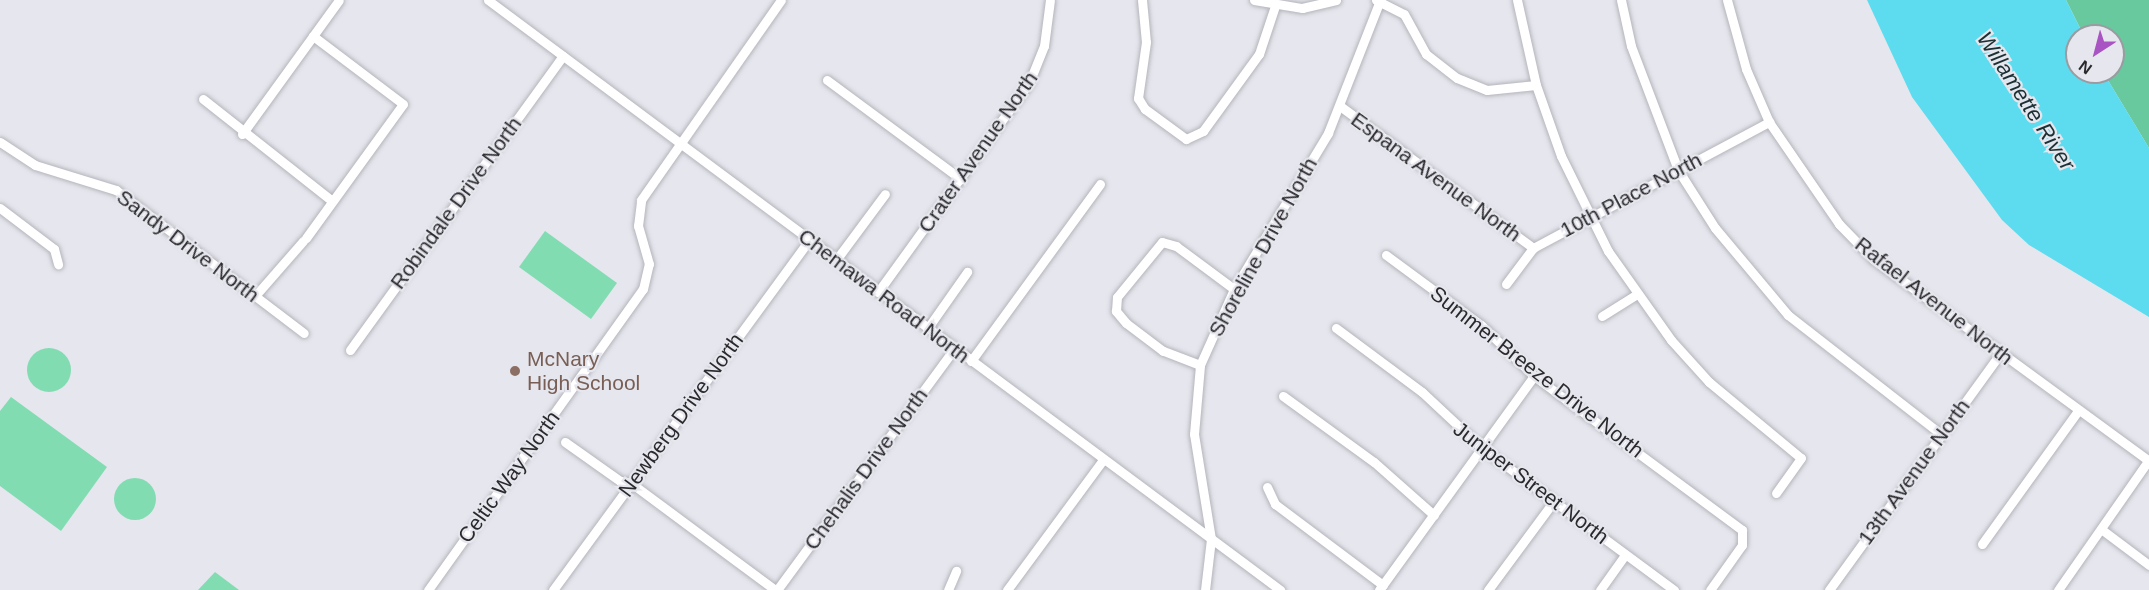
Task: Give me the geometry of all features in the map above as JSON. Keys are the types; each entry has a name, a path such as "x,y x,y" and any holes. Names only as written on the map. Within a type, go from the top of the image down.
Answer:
{"street":[{"path":"242,134 339,0"},
{"name":"Chemawa Road North","path":"488,0 1280,590"},
{"name":"Celtic Way North","path":"428,590 643,289 649,264 639,209 679,143 781,0"},
{"name":"Crater Avenue North","path":"878,292 961,179 1034,73 1050,0"},
{"path":"1142,0 1146,42 1137,98 1145,109 1186,139 1203,131 1259,54 1275,6"},
{"path":"1254,0 1275,6 1336,0"},
{"path":"1379,0 1404,15 1426,54 1457,78 1487,90 1536,85"},
{"name":"Shoreline Drive North","path":"1205,590 1211,539 1194,434 1200,365 1234,289 1340,106 1379,0"},
{"path":"1517,0 1536,85 1589,217 1636,295 1709,382 1801,458 1776,493"},
{"path":"1622,0 1635,56 1678,170 1715,228 1788,315 1941,434"},
{"name":"Rafael Avenue North","path":"1727,0 1746,69 1769,122 1815,195 1873,258 2000,354 2149,461"},
{"path":"255,296 305,239 403,104 313,36"},
{"name":"Robindale Drive North","path":"350,350 563,56"},
{"path":"827,80 961,179"},
{"path":"203,99 242,134 332,201"},
{"name":"Espana Avenue North","path":"1340,106 1533,248"},
{"name":"10th Place North","path":"1506,284 1533,248 1769,122"},
{"name":"Sandy Drive North","path":"0,142 35,165 116,190 304,333"},
{"path":"971,361 1100,184"},
{"path":"836,260 885,194"},
{"path":"0,208 50,245 58,264"},
{"name":"Newberg Drive North","path":"553,590 809,240"},
{"path":"1200,365 1163,351 1126,323 1116,311 1117,297 1162,242 1176,246 1234,289"},
{"name":"Summer Breeze Drive North","path":"1386,255 1480,325 1534,376 1744,535 1742,545 1710,590"},
{"path":"927,329 967,272"},
{"path":"1602,316 1636,295"},
{"name":"Juniper Street North","path":"1336,328 1422,392 1482,448 1674,590"},
{"name":"Chehalis Drive North","path":"776,590 954,349"},
{"name":"13th Avenue North","path":"1828,590 2000,354"},
{"path":"1267,487 1275,504 1381,587 1534,376"},
{"path":"1283,396 1374,462 1434,515"},
{"path":"1982,544 2078,411"},
{"path":"565,442 620,481 631,483 776,590"},
{"path":"1007,590 1103,460"},
{"path":"2058,590 2149,461"},
{"path":"1488,590 1553,502"},
{"path":"2101,529 2149,565"},
{"path":"1600,590 1626,555"},
{"path":"948,590 956,571"}],"green space":[{"path":"2066,0 2149,0 2149,148 2110,84 2125,84 2125,24 2078,24"},
{"path":"545,231 617,283 591,319 519,267"},
{"path":"49,348 65,354 71,370 65,386 49,392 33,386 27,370 33,354"},
{"path":"11,397 107,467 61,531 0,486 0,411"},
{"path":"135,478 143,479 150,484 155,491 155,507 150,514 143,519 135,520 127,519 120,514 115,507 114,499 115,491 120,484 127,479"},
{"path":"215,572 239,590 198,590"}],"water":[{"name":"Willamette River","path":"1867,0 2066,0 2078,24 2065,24 2065,84 2110,84 2149,148 2149,317 2029,245 2002,220 1912,97"}],"place":[{"name":"McNary High School","path":"515,371"}]}
